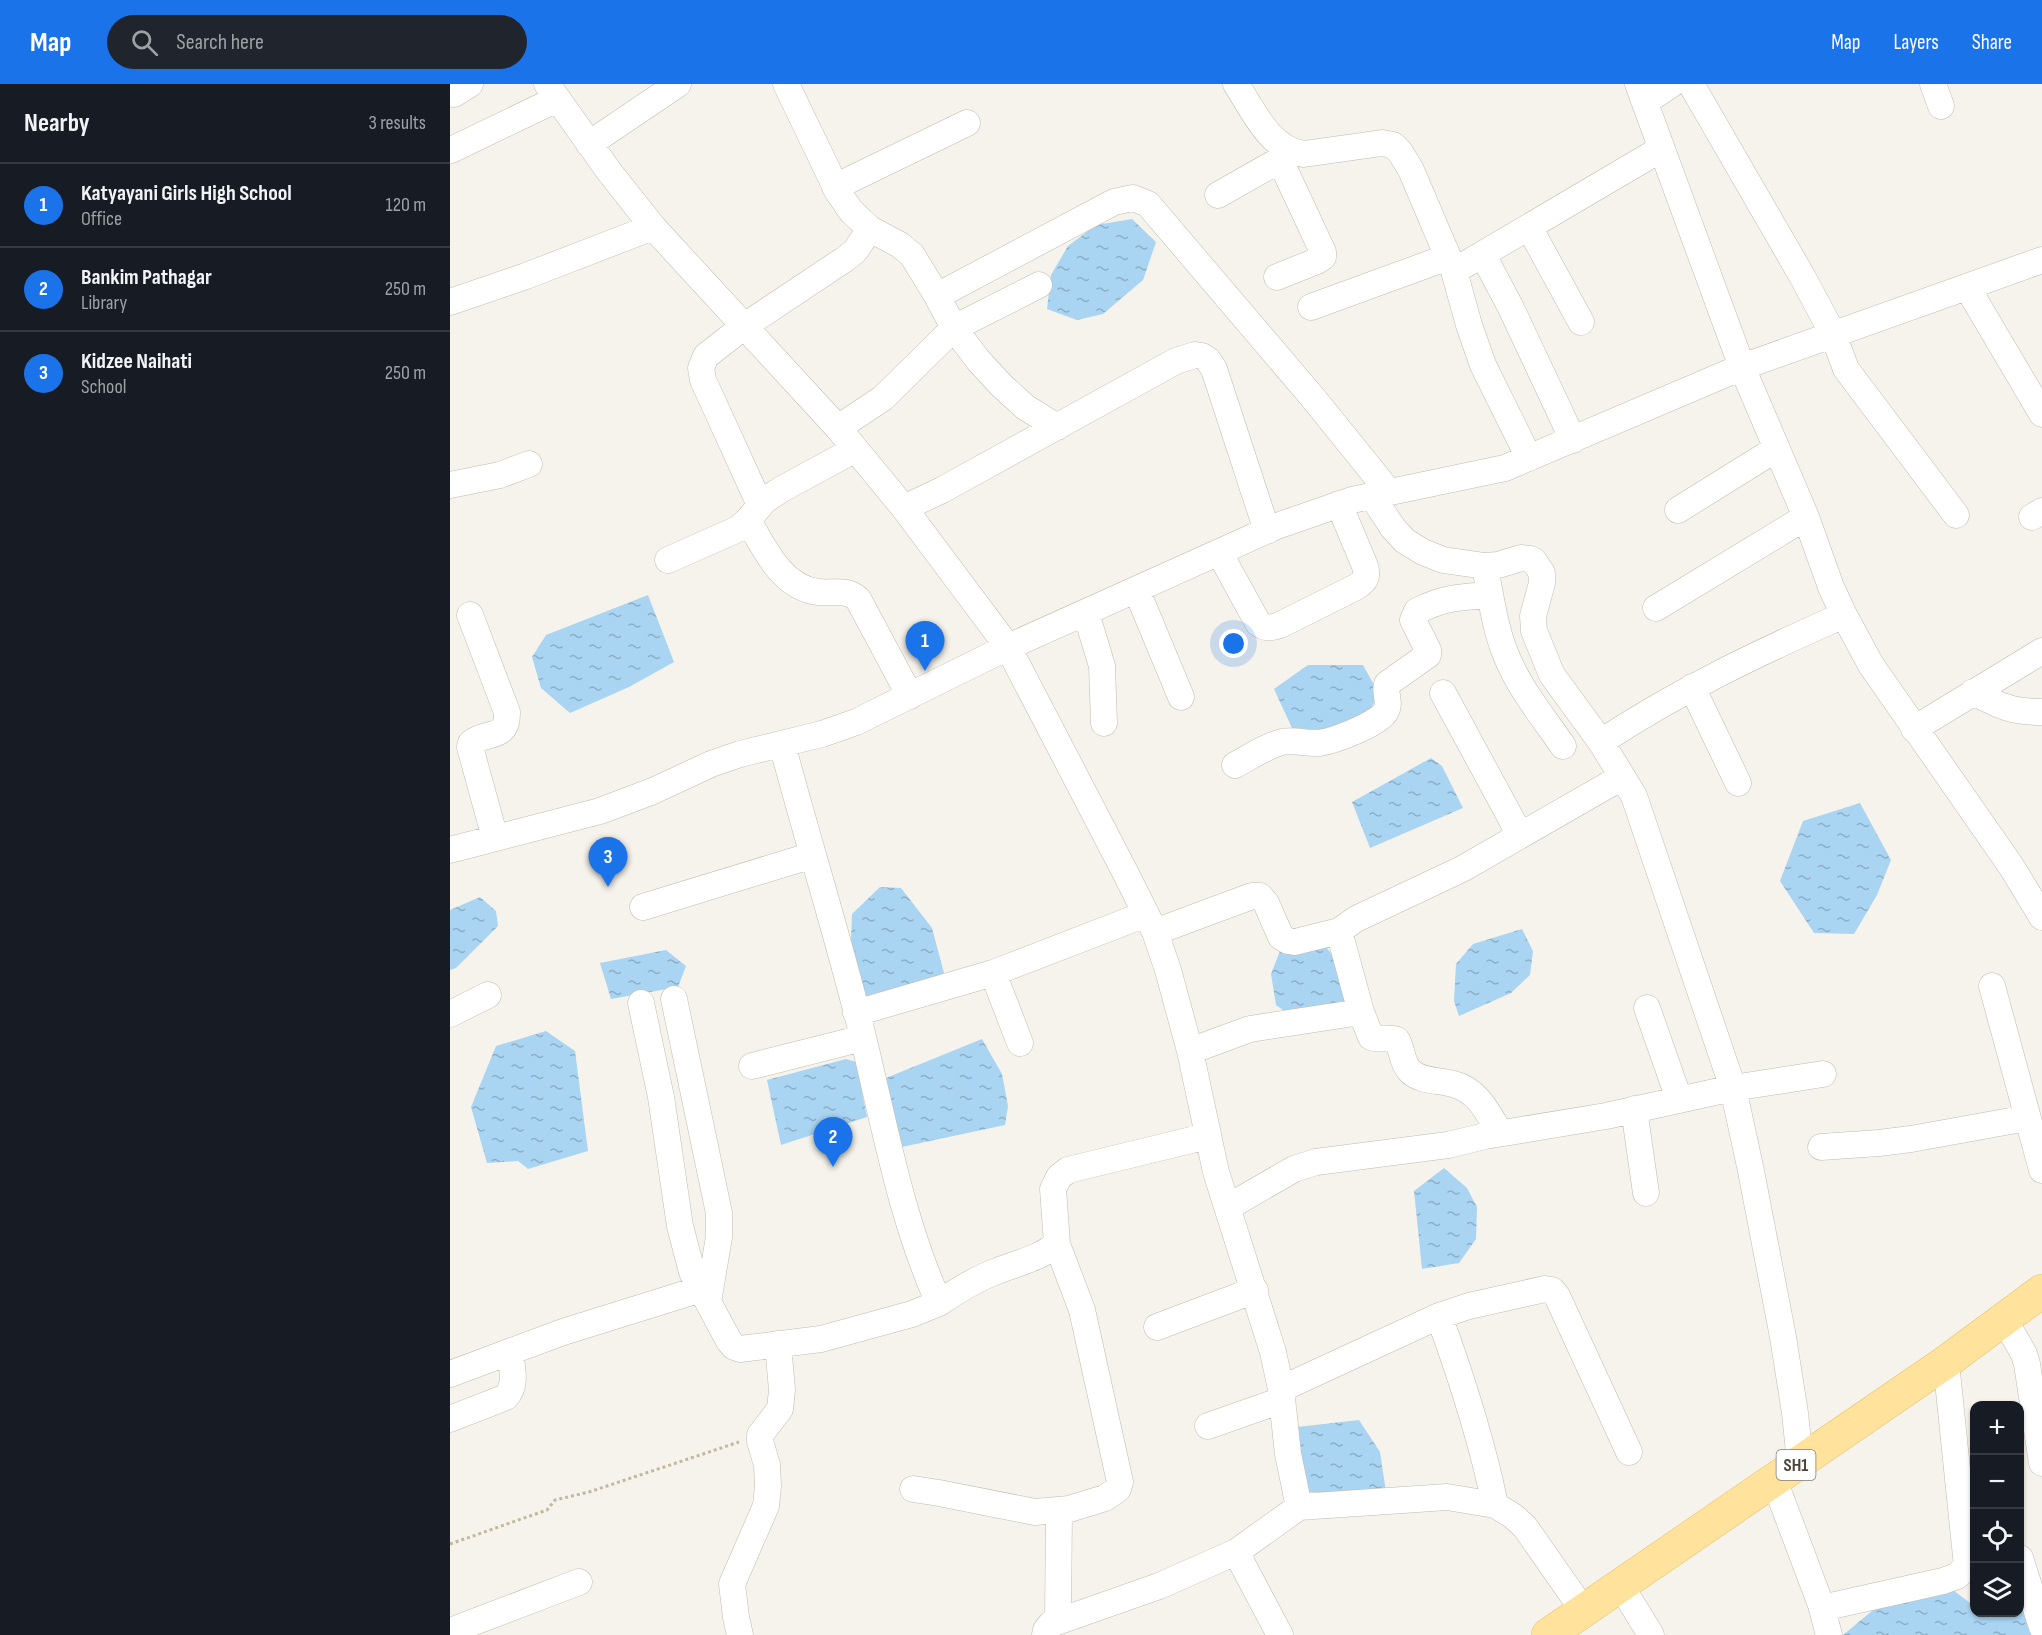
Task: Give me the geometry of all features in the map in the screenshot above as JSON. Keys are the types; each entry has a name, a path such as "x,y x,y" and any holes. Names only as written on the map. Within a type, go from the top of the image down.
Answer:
{"main road":[{"name":"SH1","path":"1548,1635 1946,1362 2042,1292"}],"street":[{"path":"589,144 678,84"},
{"path":"786,84 835,187 851,211 870,230 900,245 912,255 938,296 954,328 978,360 1000,385 1025,407 1057,427"},
{"path":"1236,84 1286,156 1323,252 1320,260 1277,277"},
{"path":"1672,84 1641,93 1742,367 1806,517 1831,587 1871,665 2011,866 2042,917"},
{"path":"1691,84 1833,334 1840,356 1856,384 1956,514"},
{"path":"451,150 552,91 589,144 653,227 838,428 904,508 1008,647 1150,923 1168,970 1190,1051 1208,1137 1266,1324 1282,1394 1288,1454 1299,1507"},
{"path":"835,187 967,123"},
{"path":"1218,195 1286,156 1382,143 1393,145 1411,170 1451,264 1483,365 1529,458"},
{"path":"1311,307 1483,255 1660,149"},
{"path":"938,296 1114,202 1133,198 1148,204 1314,399 1381,494 1393,528 1405,541 1443,560 1485,566 1498,565 1521,558 1534,561 1539,566 1542,583 1533,616 1534,631 1552,675 1601,742 1634,796 1733,1088 1783,1337 1795,1413 1787,1471 1829,1635"},
{"path":"450,302 526,276 653,227"},
{"path":"1528,227 1581,322"},
{"path":"870,230 855,251 840,264 743,327 706,356 701,373 734,450 772,562 796,584 818,592 848,592 858,599 910,696"},
{"path":"1483,255 1574,440"},
{"path":"450,850 600,811 653,791 711,764 740,754 822,734 856,722 1008,647 1267,531 1339,504 1505,468 1742,367 2042,260"},
{"path":"838,428 883,398 954,328 1039,285"},
{"path":"1967,287 2042,414"},
{"path":"904,508 1057,427 1122,389 1176,361 1195,355 1208,360 1214,369 1267,531"},
{"path":"1678,510 1776,449"},
{"path":"668,560 738,529 754,512 782,489 854,450"},
{"path":"450,485 500,475 529,464"},
{"path":"1219,552 1258,623 1271,628 1280,626 1356,587 1366,579 1365,566 1339,504"},
{"path":"1656,608 1806,517"},
{"path":"1485,566 1506,657 1533,704 1563,746"},
{"path":"1137,591 1181,697"},
{"path":"1235,765 1280,742 1318,743 1345,736 1385,714 1386,684 1428,655 1428,650 1413,621 1418,611 1448,598 1490,595"},
{"path":"1086,613 1102,666 1104,723"},
{"path":"470,615 507,712 506,726 501,732 476,739 470,747 495,838"},
{"path":"1601,742 1656,706 1692,687 1844,615"},
{"path":"1914,729 2042,651"},
{"path":"1692,687 1738,783"},
{"path":"1973,692 2005,709 2042,712"},
{"path":"1443,693 1520,835"},
{"path":"782,744 828,903 863,1038 890,1157 928,1279 939,1303"},
{"path":"856,1013 993,973 1150,923 1252,896 1260,896 1266,903 1281,936 1287,941 1295,942 1339,931 1356,919 1462,869 1622,777"},
{"path":"643,907 813,855"},
{"path":"1339,931 1361,1012 1371,1037 1376,1039 1391,1037 1397,1040 1410,1071 1418,1077 1455,1084 1471,1092 1482,1102 1500,1133"},
{"path":"993,973 1020,1043"},
{"path":"1992,986 2042,1170"},
{"path":"450,1014 488,995"},
{"path":"674,999 719,1213 719,1237 705,1295"},
{"path":"641,1003 663,1107 680,1226 692,1272 734,1347 821,1339 912,1314 939,1303 966,1285 1025,1262 1058,1244"},
{"path":"1647,1008 1679,1099"},
{"path":"1190,1051 1250,1029 1361,1012"},
{"path":"752,1066 863,1038"},
{"path":"1228,1207 1294,1169 1316,1162 1448,1145 1733,1088 1822,1074"},
{"path":"1634,1109 1646,1193"},
{"path":"1821,1147 1911,1139 2027,1118"},
{"path":"913,1489 1035,1512 1069,1509 1105,1498 1119,1489 1120,1482 1082,1310 1058,1244 1053,1189 1059,1177 1068,1170 1208,1137"},
{"path":"1208,1426 1282,1394 1439,1316 1469,1306 1545,1289 1551,1290 1557,1296 1629,1452"},
{"path":"1157,1326 1255,1290"},
{"path":"450,1374 563,1332 705,1295"},
{"path":"1439,1316 1469,1399 1495,1505"},
{"path":"2004,1319 2024,1354 2027,1364 2042,1463"},
{"path":"740,1635 732,1584 766,1506 767,1465 760,1435 780,1409 782,1390 778,1344"},
{"path":"450,1419 506,1397 513,1384 510,1352"},
{"path":"1946,1362 1970,1554"},
{"path":"1059,1511 1051,1628 1159,1586 1236,1552 1299,1507 1447,1497 1495,1505 1513,1516 1525,1527 1583,1610"},
{"path":"1236,1552 1280,1635"},
{"path":"1822,1608 1943,1581 1957,1576 1970,1563"},
{"path":"2021,1563 2042,1627"},
{"path":"453,1629 579,1582"},
{"path":"1621,1586 1651,1635"}],"path":[{"path":"450,1544 547,1510 555,1500 589,1492 760,1435"}],"water":[{"path":"1132,219 1156,242 1143,280 1103,314 1077,320 1047,309 1051,275 1068,246 1096,225"},
{"path":"648,595 674,662 629,687 570,713 541,688 532,657 546,635"},
{"path":"1308,665 1363,665 1379,694 1366,717 1340,731 1292,728 1274,689"},
{"path":"1431,758 1442,766 1463,808 1370,848 1352,802"},
{"path":"1860,803 1891,860 1877,895 1854,934 1814,933 1780,881 1803,821"},
{"path":"880,887 901,888 932,928 944,973 918,986 865,1001 851,941 852,914"},
{"path":"480,897 496,911 498,926 456,968 450,970 450,910"},
{"path":"1522,929 1533,951 1530,975 1511,993 1459,1016 1454,1001 1456,964 1473,944"},
{"path":"1319,938 1341,966 1350,1008 1295,1019 1276,1005 1271,974 1280,951"},
{"path":"666,950 686,966 678,987 611,999 600,963"},
{"path":"546,1031 575,1051 588,1151 528,1169 518,1161 487,1163 471,1107 496,1046"},
{"path":"982,1039 1002,1074 1008,1106 1005,1125 897,1148 881,1080"},
{"path":"846,1059 856,1062 867,1117 781,1145 767,1080"},
{"path":"1444,1168 1467,1188 1477,1207 1476,1239 1459,1263 1422,1269 1414,1191"},
{"path":"1359,1420 1380,1452 1386,1492 1303,1492 1297,1427"},
{"path":"1949,1587 1970,1603 1970,1617 2024,1617 2024,1607 2040,1635 1843,1635 1878,1606"}],"place":[{"name":"Katyayani Girls High School","path":"925,671"},
{"name":"Kidzee Naihati","path":"608,887"},
{"name":"Bankim Pathagar","path":"833,1167"}]}
